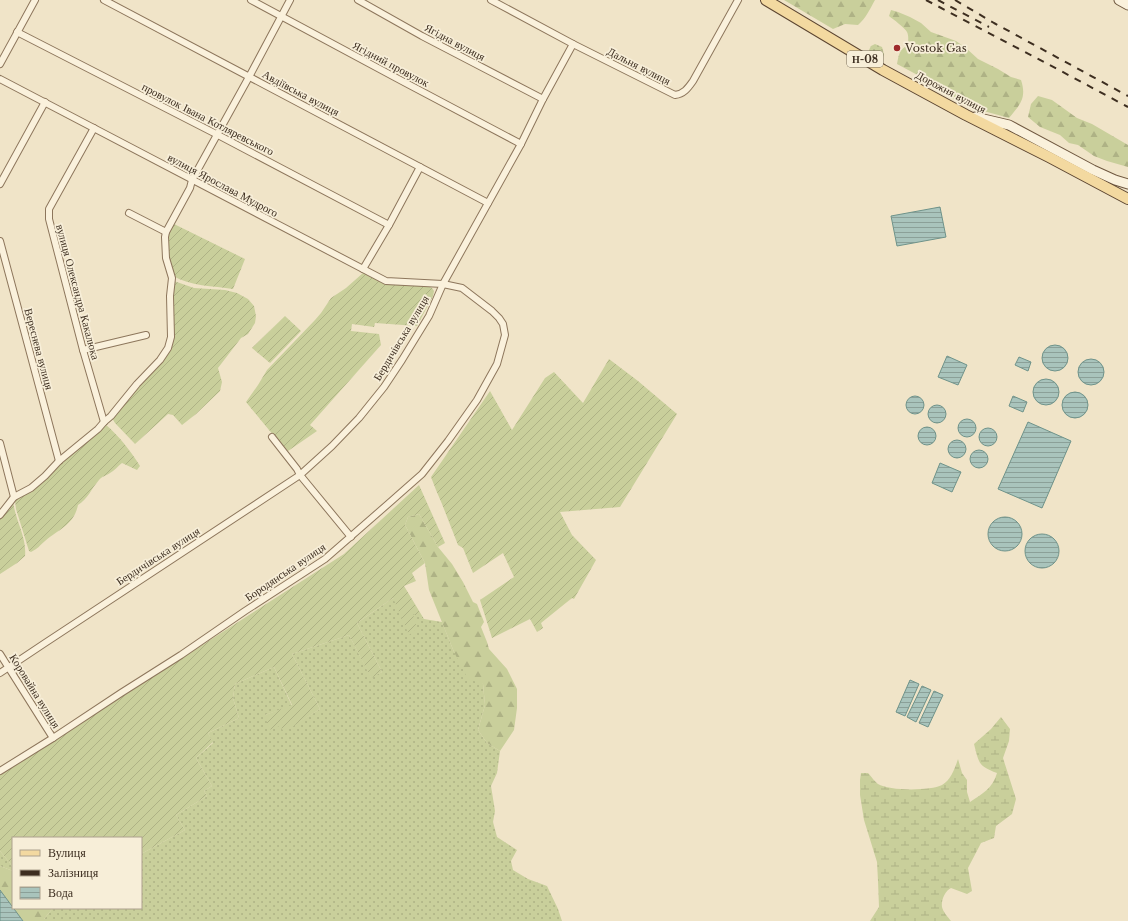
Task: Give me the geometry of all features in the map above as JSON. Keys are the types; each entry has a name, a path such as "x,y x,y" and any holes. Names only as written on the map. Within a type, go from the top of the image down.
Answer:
{"main road":[{"name":"Дорожня вулиця","path":"766,0 883,70 966,115 1049,156 1128,199"},
{"path":"1118,0 1128,5"},
{"path":"966,115 1009,125 1093,170 1128,184"}],"street":[{"path":"0,64 34,0"},
{"name":"Авдіївська вулиця","path":"104,0 488,203"},
{"name":"Ягідний провулок","path":"251,0 521,144"},
{"path":"0,515 14,497 31,488 59,461 98,429 160,360 168,348 171,337 170,296 172,278 166,258 166,232 190,188 192,180 218,135 290,0"},
{"name":"Ягідна вулиця","path":"358,0 422,36 543,99"},
{"name":"Дальня вулиця","path":"491,0 500,2 573,44 675,96 684,93 693,81 738,0"},
{"name":"провулок Івана Котляревського","path":"17,32 389,225"},
{"name":"Бердичівська вулиця","path":"0,673 300,475 332,446 359,418 384,387 429,316 443,284 521,144 543,99 573,44"},
{"name":"вулиця Ярослава Мудрого","path":"0,79 386,281 443,284"},
{"path":"0,184 45,102"},
{"name":"вулиця Олександра Какалюка","path":"94,128 48,213 82,350 104,422"},
{"path":"363,269 389,225 420,167"},
{"path":"129,213 166,232"},
{"name":"Вереснева вулиця","path":"0,241 59,461"},
{"name":"Бородянська вулиця","path":"0,771 186,652 245,611 325,559 422,474 448,442 477,400 497,364 505,335 503,324 499,318 486,306 462,288 443,284"},
{"path":"82,350 146,335"},
{"path":"272,437 300,475 351,537"},
{"path":"0,443 14,497"},
{"name":"Коровайна вулиця","path":"0,654 53,738"}],"green space":[{"path":"784,0 875,0 866,16 858,25 845,24 833,29"},
{"path":"891,10 921,23 931,32 956,41 978,59 1011,77 1021,80 1023,86 1023,97 1009,118 980,110 974,110 942,93 938,86 897,64 900,53 908,45 908,34 906,30 889,16"},
{"path":"875,44 882,47 884,54 883,57 880,58 870,52 869,50 871,46"},
{"path":"1038,96 1052,100 1077,118 1092,124 1128,145 1128,167 1094,156 1078,145 1069,143 1060,135 1040,127 1028,117 1031,104"},
{"path":"174,224 245,259 233,289 194,284 173,276 168,256 167,240 168,234"},
{"path":"363,273 386,283 430,287 434,291 433,296 417,326 375,323 374,327 352,324 351,331 379,334 381,345 310,425 317,431 288,451 246,402 267,370 315,320 331,298 346,288"},
{"path":"174,281 194,288 225,290 237,293 248,299 254,306 256,316 255,323 248,334 241,338 218,368 222,382 220,391 182,425 173,415 168,414 135,444 112,418 167,353"},
{"path":"285,316 301,331 270,363 252,348"},
{"path":"609,359 677,414 620,507 560,512 572,535 596,560 574,599 572,598 541,623 543,628 537,632 530,619 492,638 480,600 514,577 503,553 473,573 463,548 458,545 431,477 490,391 512,430 545,378 554,372 583,403"},
{"path":"105,424 124,444 140,466 137,470 122,463 112,472 101,478 84,500 78,505 76,512 69,522 36,549 31,552 29,551 15,501 46,478 80,445"},
{"path":"419,485 445,543 438,547 419,514 408,517 405,525 425,563 412,573 416,581 404,586 424,619 413,614 417,629 409,635 393,598 357,623 382,672 371,678 349,635 292,654 320,709 284,732 280,726 269,730 265,715 292,705 274,667 235,684 233,698 239,718 208,733 213,742 196,758 212,786 204,791 207,796 176,815 185,830 142,853 142,837 12,837 12,866 0,851 0,775 344,554"},
{"path":"13,501 23,535 25,556 0,574 0,517"},
{"path":"419,514 438,547 452,564 473,602 477,604 484,622 481,627 489,649 507,669 517,689 517,708 514,730 500,751 487,743 478,730 485,705 483,684 468,679 454,652 429,590 425,563 405,525 408,517"},
{"path":"393,598 413,613 424,619 442,622 454,652 483,684 485,705 478,730 487,743 500,751 497,773 491,786 495,811 493,822 497,837 517,850 511,861 513,870 528,879 547,886 562,921 44,921 52,909 142,909 142,853 185,830 176,815 207,796 204,791 212,786 196,758 213,743 208,733 239,718 233,698 235,684 274,667 292,706 265,715 281,726 284,731 320,709 292,654 349,635 371,677 382,672 357,623"},
{"path":"1001,717 1010,729 1009,741 1003,758 1016,799 1012,814 996,826 994,838 981,843 968,868 972,891 967,894 951,888 945,893 942,907 944,913 951,921 870,921 879,907 877,862 864,820 860,795 861,773 868,773 878,784 891,788 919,789 936,787 942,785 948,780 956,766 958,759 962,773 967,780 967,792 970,802 990,787 997,773 986,768 980,763 974,744 991,729"},
{"path":"0,851 12,866 12,871 0,866"},
{"path":"0,866 12,871 12,907 0,890"},
{"path":"14,909 52,909 44,921 23,921"}],"water":[{"path":"940,207 946,237 897,246 891,216"},
{"path":"1055,345 1064,349 1068,358 1064,367 1055,371 1046,367 1042,358 1046,349"},
{"path":"947,356 967,365 958,385 938,377"},
{"path":"1019,357 1031,362 1028,371 1015,365"},
{"path":"1091,359 1100,363 1104,372 1100,381 1091,385 1082,381 1078,372 1082,363"},
{"path":"1046,379 1055,383 1059,392 1055,401 1046,405 1037,401 1033,392 1037,383"},
{"path":"1075,392 1084,396 1088,405 1084,414 1075,418 1066,414 1062,405 1066,396"},
{"path":"915,396 921,399 924,405 921,411 915,414 909,411 906,405 909,399"},
{"path":"1013,396 1027,402 1023,412 1009,406"},
{"path":"937,405 943,408 946,414 943,420 937,423 931,420 928,414 931,408"},
{"path":"967,419 973,422 976,428 973,434 967,437 961,434 958,428 961,422"},
{"path":"1028,422 1071,441 1042,508 998,489"},
{"path":"927,427 933,430 936,436 933,442 927,445 921,442 918,436 921,430"},
{"path":"988,428 994,431 997,437 994,443 988,446 982,443 979,437 982,431"},
{"path":"957,440 963,443 966,449 963,455 957,458 951,455 948,449 951,443"},
{"path":"979,450 985,453 988,459 985,465 979,468 973,465 970,459 973,453"},
{"path":"940,463 961,472 952,492 932,483"},
{"path":"1002,517 1008,517 1017,522 1021,528 1021,540 1017,546 1008,551 1002,551 993,546 988,537 988,531 993,522"},
{"path":"1039,534 1045,534 1054,539 1058,545 1058,557 1054,563 1045,568 1039,568 1030,563 1025,554 1025,548 1030,539"},
{"path":"910,680 919,684 905,716 896,712"},
{"path":"922,686 931,690 916,722 907,717"},
{"path":"934,691 943,695 928,727 919,723"},
{"path":"0,890 12,906 12,909 14,909 23,921 0,921"}],"railway":[{"path":"926,0 1128,107"},
{"path":"938,0 989,27"},
{"path":"955,0 1128,96"}],"place":[{"name":"Vostok Gas","path":"897,48"}]}
